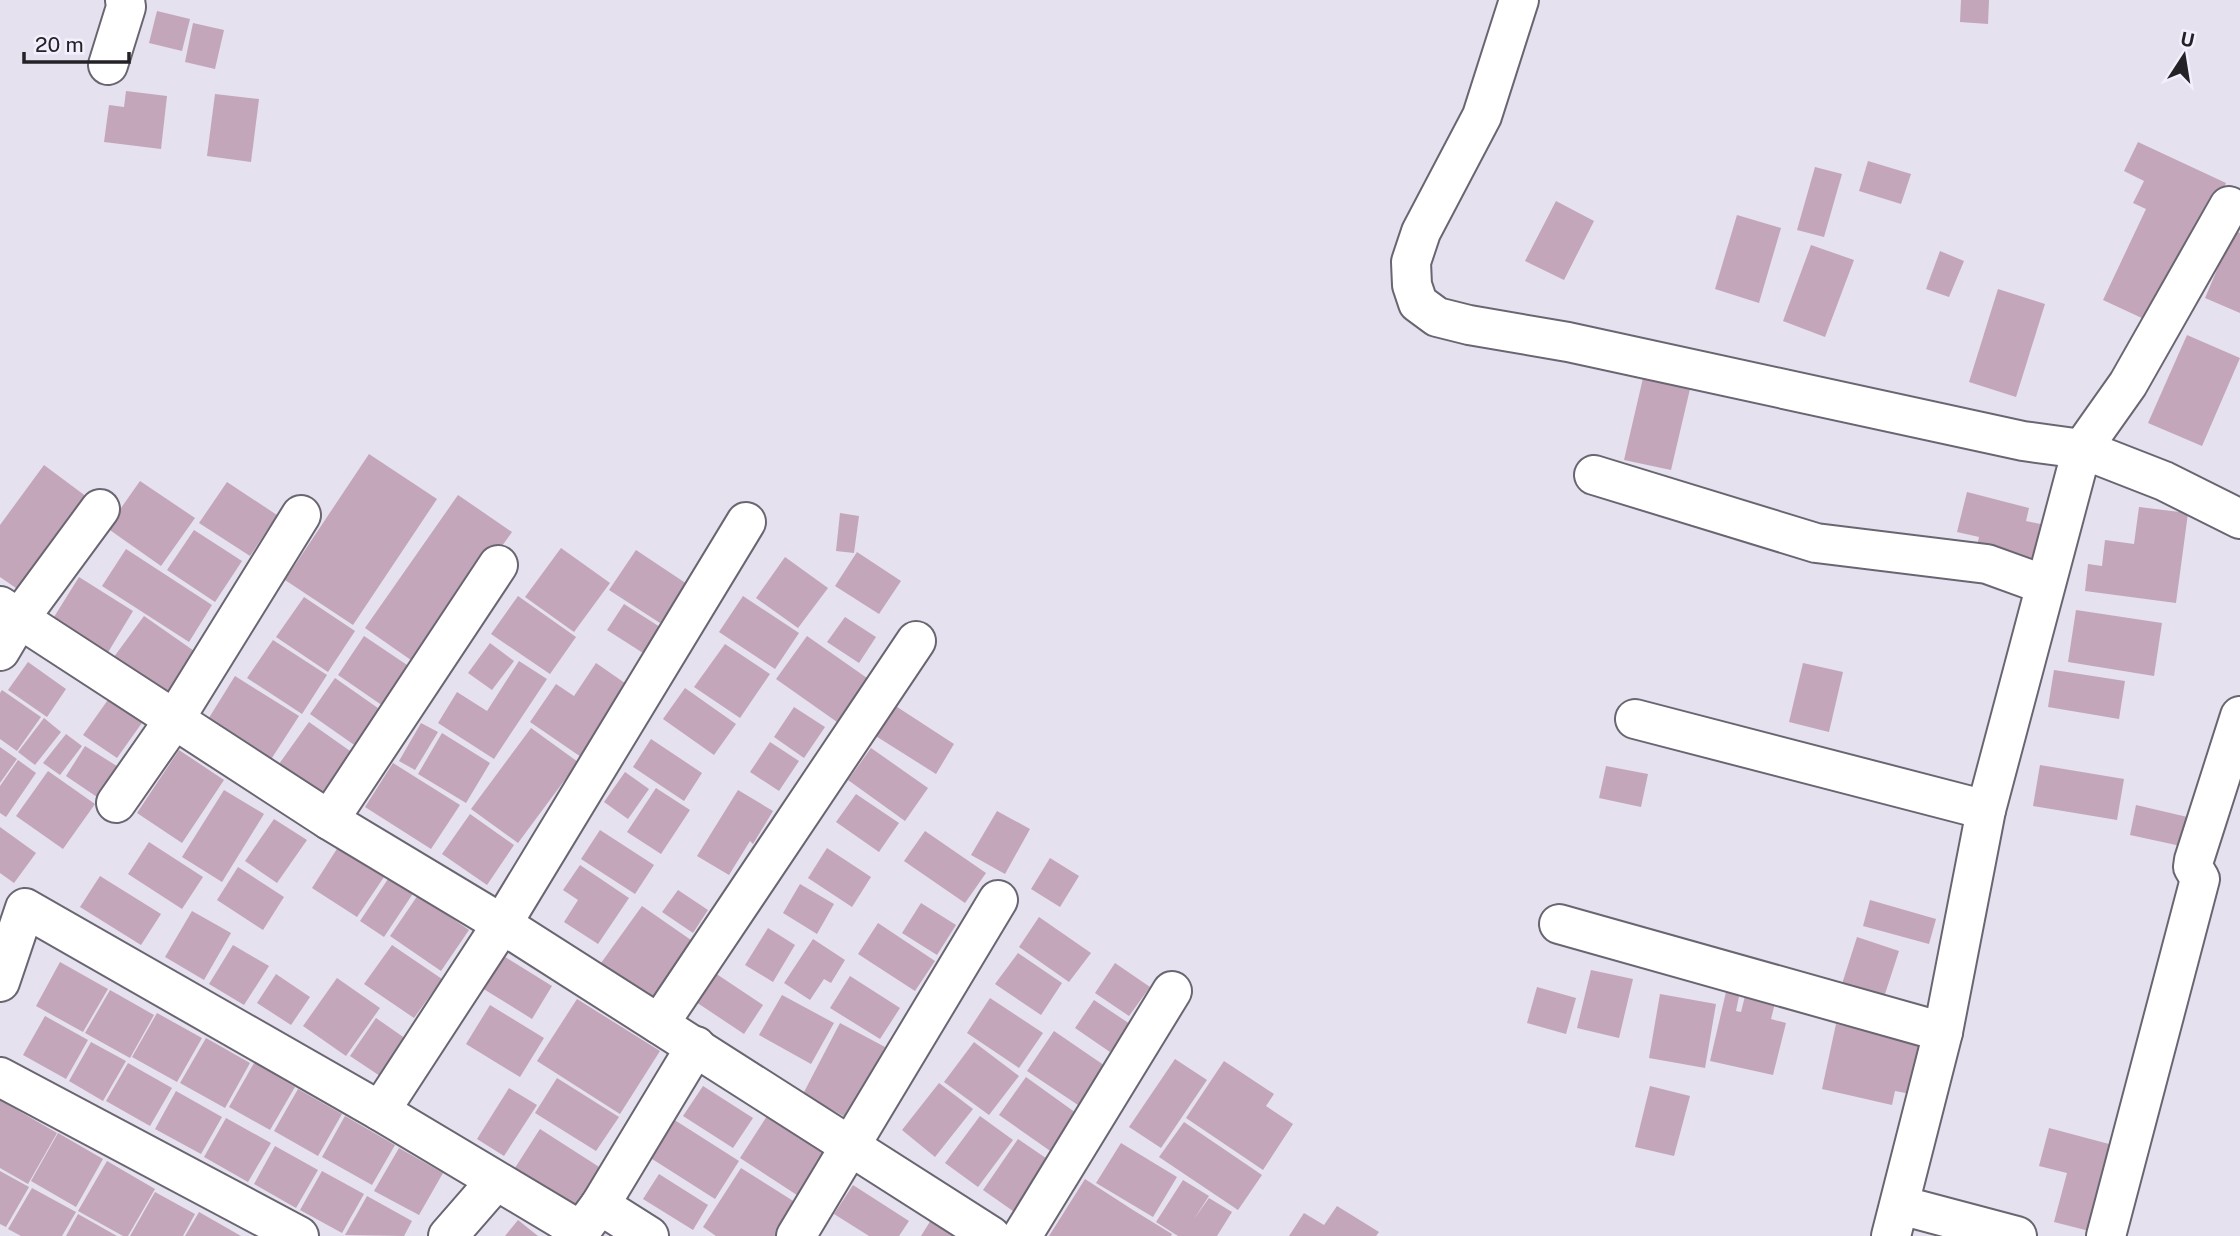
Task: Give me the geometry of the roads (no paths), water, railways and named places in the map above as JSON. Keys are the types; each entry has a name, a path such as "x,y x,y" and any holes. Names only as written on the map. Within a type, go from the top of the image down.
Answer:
{"street":[{"path":"108,65 125,0"},
{"path":"1519,0 1482,116 1418,242 1411,262 1412,285 1418,303 1437,317 1469,326 1568,342 2023,442 2082,449 2164,481 2240,519"},
{"path":"2017,1236 1896,1221 1943,1032 1986,810 2082,449 2128,384 2229,206"},
{"path":"1594,475 1816,543 1987,564 2045,586"},
{"path":"100,509 6,625 174,720 329,820 502,924 696,1046 991,1236"},
{"path":"116,803 174,720 301,514"},
{"path":"380,1111 502,924 746,522"},
{"path":"329,820 498,565"},
{"path":"659,1024 916,641"},
{"path":"2106,1236 2200,879 2193,867 2194,860 2240,716"},
{"path":"1635,719 1986,810"},
{"path":"796,1236 998,900"},
{"path":"0,982 25,908 380,1111 495,1182 586,1224 649,1236"},
{"path":"1559,924 1943,1032"},
{"path":"1022,1236 1172,990"},
{"path":"586,1224 696,1046"},
{"path":"0,1077 299,1236"},
{"path":"448,1236 495,1182"}]}
